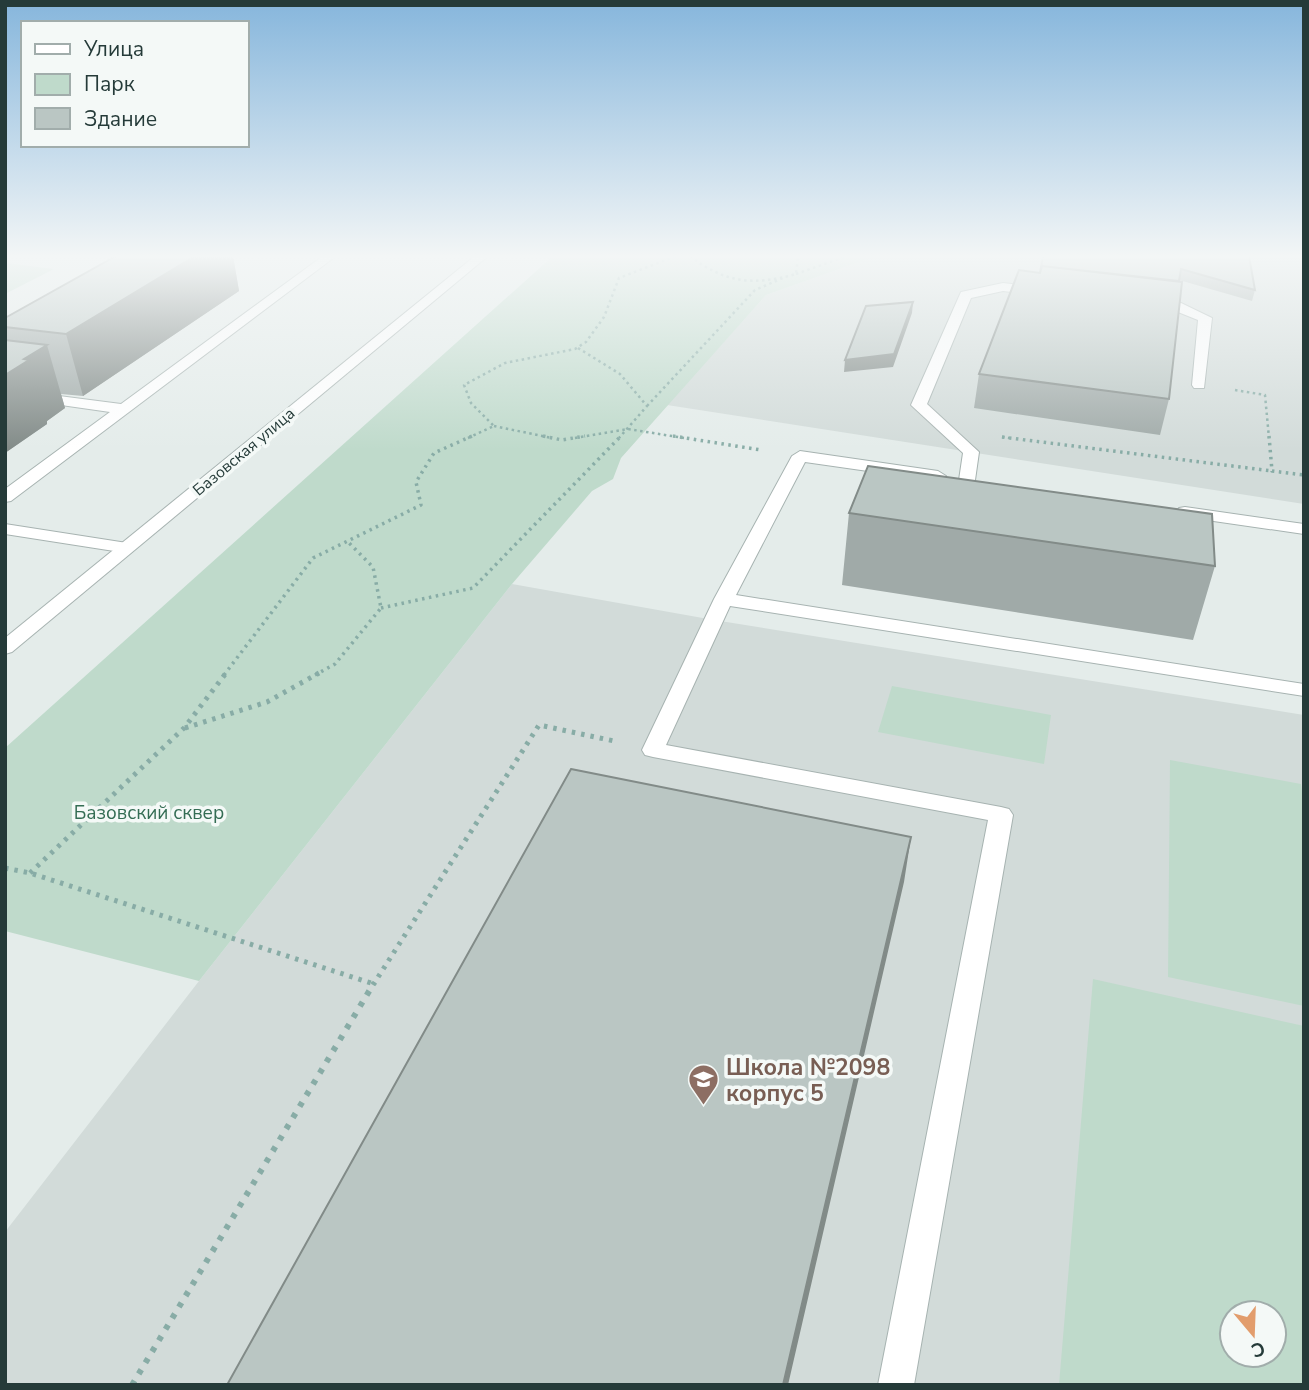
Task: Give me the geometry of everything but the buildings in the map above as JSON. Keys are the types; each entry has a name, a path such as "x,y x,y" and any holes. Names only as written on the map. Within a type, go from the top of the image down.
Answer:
{"street":[{"path":"5,496 242,321"},
{"name":"Базовская улица","path":"5,648 403,321"},
{"path":"896,1385 1001,815 653,750 724,599 800,456 973,481 971,452 919,405 955,321"},
{"path":"1199,385 1205,321"},
{"path":"5,393 123,409"},
{"path":"1169,510 1304,529"},
{"path":"5,529 127,548"},
{"path":"724,599 1304,690"}],"path":[{"path":"601,321 596,331 578,348 516,358 482,370 464,385 471,403 494,426 562,440 628,429 800,456"},
{"path":"184,728 267,702 335,664 381,608 473,588 628,429 726,321"},
{"path":"578,348 620,374 647,406"},
{"path":"1199,385 1265,394 1272,471"},
{"path":"30,873 184,728 313,558 421,505 416,482 434,453 494,426"},
{"path":"947,430 1304,475"},
{"path":"347,541 373,567 381,608"},
{"path":"132,1385 374,984 539,725 653,750"},
{"path":"5,868 30,873 374,984"}],"shaded area":[{"path":"743,321 1304,321 1304,504 667,405"},
{"name":"Школа №2098 корпус 5","path":"512,584 714,620 1304,715 1304,1385 5,1385 5,1232"}],"green space":[{"name":"Базовский сквер","path":"481,321 743,321 621,458 613,479 592,491 512,584 199,981 5,931 5,748"},
{"path":"892,686 1051,715 1044,764 878,732"},
{"path":"1170,760 1301,784 1304,806 1304,1006 1168,977"},
{"path":"1093,979 1304,1026 1304,1385 1059,1385"}],"place":[{"name":"Школа №2098 корпус 5","path":"703,1107"}]}
